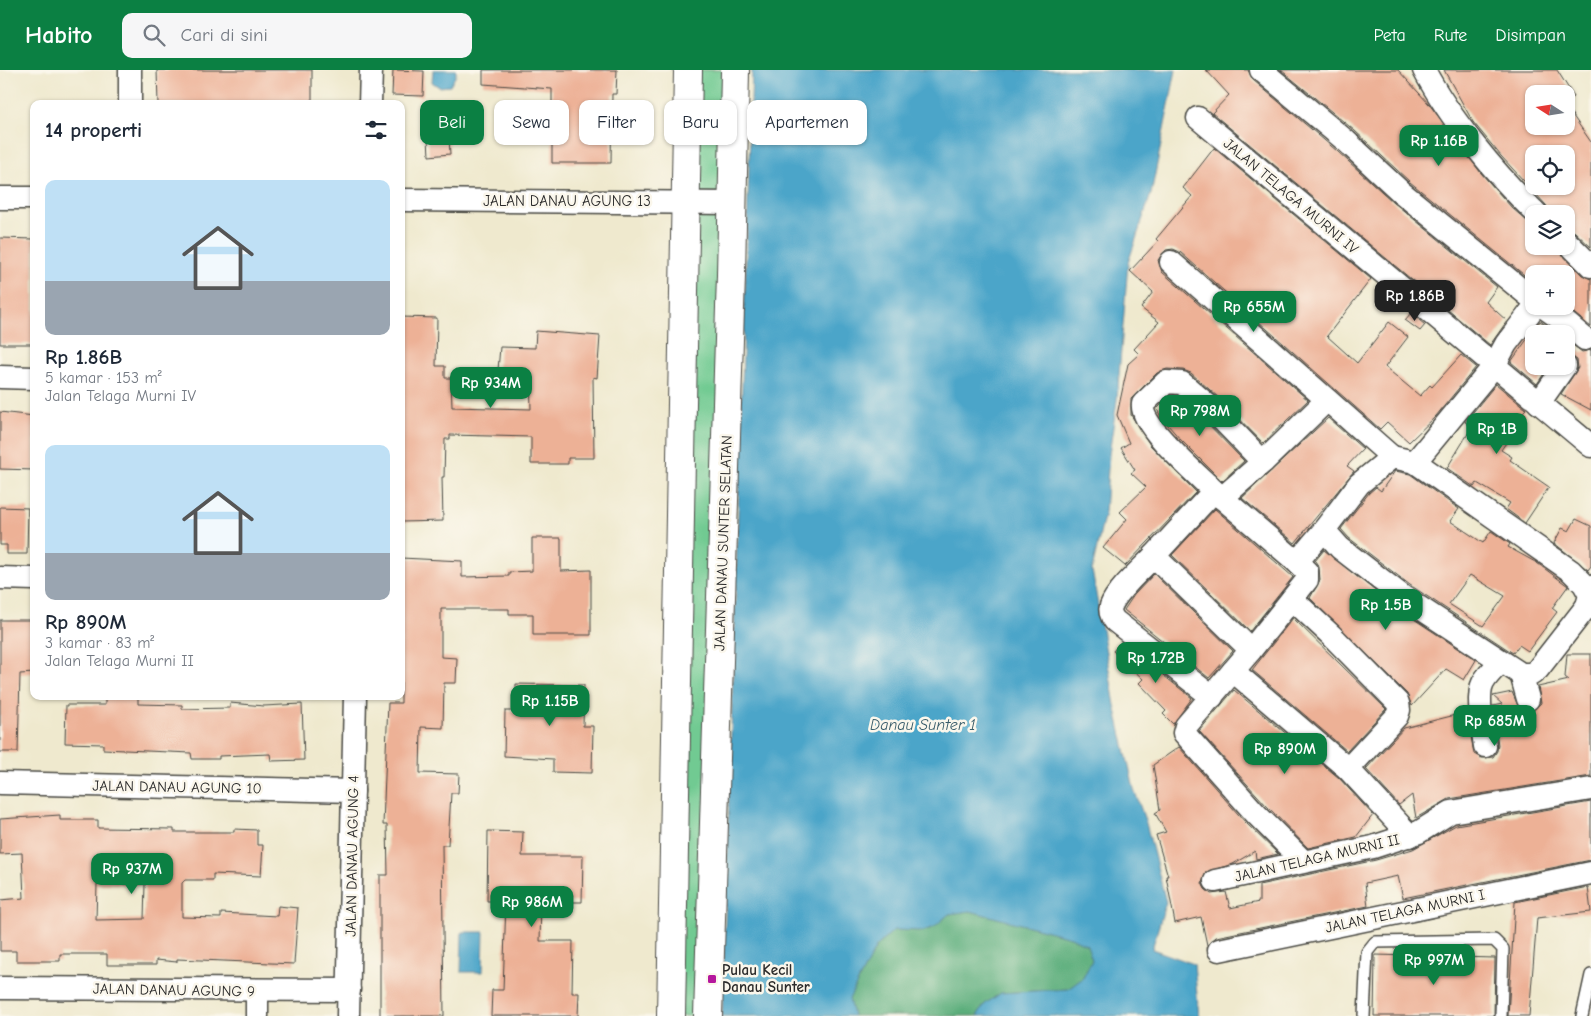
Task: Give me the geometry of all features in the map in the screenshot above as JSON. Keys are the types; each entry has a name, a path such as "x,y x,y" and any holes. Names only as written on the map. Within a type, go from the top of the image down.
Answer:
{"street":[{"path":"130,70 130,100"},
{"path":"370,100 371,70"},
{"path":"671,1016 688,70"},
{"name":"JALAN DANAU SUNTER SELATAN","path":"708,1016 733,203 735,70"},
{"path":"1261,70 1346,141 1401,192 1525,293"},
{"path":"1424,70 1481,152 1529,205"},
{"name":"JALAN TELAGA MURNI IV","path":"1198,118 1591,446"},
{"path":"0,198 30,198"},
{"name":"JALAN DANAU AGUNG 13","path":"405,200 733,203"},
{"path":"1575,250 1591,266"},
{"path":"1170,262 1392,457 1415,462 1571,571 1584,584 1590,595 1589,607 1538,669 1532,674 1520,674 1402,596 1340,548 1324,530"},
{"path":"1415,462 1494,366 1506,344 1528,315"},
{"path":"1555,315 1588,336 1575,354"},
{"path":"1539,403 1559,375"},
{"path":"0,377 30,378"},
{"path":"1263,462 1210,407 1182,383 1166,382 1143,404 1143,415 1156,434 1218,495 1297,562 1309,576 1252,650 1186,726 1186,737 1303,861"},
{"path":"1212,697 1114,621 1110,615 1110,607 1154,556 1218,495 1263,462 1327,400"},
{"path":"1297,562 1359,484 1392,457"},
{"path":"1154,556 1252,650"},
{"path":"0,578 30,579"},
{"path":"1292,599 1332,635 1398,703 1400,710 1397,716 1348,769"},
{"path":"1486,746 1481,718 1481,690 1483,684 1501,662"},
{"path":"1233,671 1348,769 1410,836"},
{"path":"1520,674 1528,699"},
{"name":"JALAN DANAU AGUNG 4","path":"348,1016 356,700"},
{"name":"JALAN DANAU AGUNG 10","path":"0,783 353,791"},
{"name":"JALAN TELAGA MURNI II","path":"1215,881 1373,847 1410,836 1452,812 1591,789"},
{"name":"JALAN TELAGA MURNI I","path":"1219,950 1591,872"},
{"name":"JALAN DANAU AGUNG 9","path":"0,988 257,991 349,990"},
{"path":"257,991 257,1016"}],"lane":[{"path":"1364,1016 1367,952 1375,942 1494,940 1503,949 1501,1016"},
{"path":"1582,1016 1591,975"}],"green space":[{"path":"688,70 735,70 734,100 687,100"},
{"path":"687,145 733,145 708,1016 671,1016"},
{"path":"970,911 1071,937 1087,945 1092,960 1083,978 1068,989 1001,993 985,1004 977,1016 853,1016 849,999 876,947 894,930 923,931 934,927 949,914"}],"water":[{"path":"433,70 456,70 456,75 450,86 439,87 432,82"},
{"name":"Danau Sunter 1","path":"752,70 1176,70 1151,194 1128,263 1117,400 1109,455 1105,512 1092,570 1115,705 1134,789 1146,823 1166,902 1152,949 1194,964 1199,1016 977,1016 985,1004 1001,993 1068,989 1083,978 1092,960 1087,945 1071,937 970,911 949,914 934,927 923,931 894,930 876,947 849,999 853,1016 722,1016 750,145 867,145 867,100 751,100"},
{"path":"462,932 484,932 483,972 461,972"}],"building":[{"path":"157,70 312,70 312,100 158,100"},
{"path":"393,70 424,71 423,96 392,95"},
{"path":"483,70 617,70 616,94 612,94 612,100 579,100 579,145 611,145 611,163 552,163 552,145 569,145 569,100 552,100 552,89 483,84"},
{"path":"1206,70 1248,70 1253,80 1337,151 1393,202 1497,287 1486,302 1507,321 1490,345 1212,113 1229,95"},
{"path":"1281,70 1398,70 1429,104 1481,173 1512,208 1525,219 1525,255 1563,255 1572,265 1525,265 1525,276 1410,182 1355,131"},
{"path":"1444,70 1557,70 1566,85 1525,85 1525,135 1575,135 1575,119 1591,142 1591,247 1575,232 1575,205 1546,205 1537,195 1575,195 1575,145 1525,145 1525,182 1473,122"},
{"path":"428,145 449,145 450,154 429,156"},
{"path":"1214,148 1371,279 1327,336 1357,363 1389,322 1408,337 1385,367 1420,396 1430,385 1432,387 1461,355 1476,367 1436,416 1409,442 1387,422 1380,429 1180,252 1173,249 1166,250 1158,260 1162,272 1308,400 1263,443 1219,398 1191,373 1183,370 1167,369 1157,373 1131,399 1131,415 1150,445 1196,492 1125,566 1103,548 1127,519 1120,512 1146,487 1131,473 1135,470 1121,448 1129,443 1117,415 1128,364 1139,354 1134,349 1159,322 1141,308 1153,292 1130,271 1158,241 1156,239 1192,196 1183,188"},
{"path":"0,238 30,239 30,344 0,344"},
{"path":"1575,268 1582,275 1591,279 1591,327 1575,314"},
{"path":"1411,313 1425,325 1420,331 1405,320"},
{"path":"405,317 437,318 436,366 445,366 445,378 451,378 452,407 531,409 530,372 498,370 500,347 535,348 536,331 600,336 597,378 593,377 594,458 568,458 568,464 531,464 531,437 450,435 450,439 445,439 444,477 442,477 443,521 405,522"},
{"path":"1540,321 1546,325 1537,325"},
{"path":"1525,342 1525,374 1511,362"},
{"path":"1575,347 1582,352 1591,350 1591,410 1561,394 1575,375 1578,368 1577,360 1575,359"},
{"path":"1526,375 1543,375 1537,384"},
{"path":"1496,384 1526,409 1523,412 1526,414 1501,450 1512,457 1510,460 1549,487 1525,523 1506,509 1510,503 1477,483 1474,487 1447,468 1472,427 1465,422"},
{"path":"1171,395 1177,396 1201,417 1244,461 1222,481 1161,417 1157,409"},
{"path":"0,412 30,416 30,470 0,469"},
{"path":"1328,418 1363,449 1347,466 1354,471 1295,543 1242,498"},
{"path":"1395,471 1410,474 1459,509 1450,521 1483,543 1491,531 1510,544 1508,547 1537,563 1568,586 1552,608 1557,612 1528,651 1519,645 1513,653 1410,585 1349,538 1341,529 1369,493 1376,487 1381,491","holes":["1470,575 1505,596 1483,626 1449,604"]},
{"path":"0,507 28,508 27,554 7,554 7,545 0,545"},
{"path":"1215,509 1293,577 1250,631 1172,555"},
{"path":"1576,519 1591,526 1591,566 1588,570 1554,543 1562,528 1569,531"},
{"path":"532,538 561,538 561,571 591,570 591,635 533,635 533,614 509,614 509,609 441,609 441,657 457,658 456,683 444,683 443,728 421,727 420,773 459,774 458,793 451,793 448,845 442,845 444,1016 380,1016 380,875 388,875 387,825 383,825 388,703 401,703 401,700 405,700 405,558 462,561 462,577 509,576 509,572 532,571"},
{"path":"1324,550 1394,606 1476,660 1464,680 1446,669 1412,706 1407,694 1310,598 1320,580 1319,567 1315,561"},
{"path":"1154,574 1233,651 1209,678 1124,610 1134,595"},
{"path":"1293,618 1386,709 1347,751 1252,670"},
{"path":"0,620 30,620 30,673 20,674 18,752 0,752"},
{"path":"1121,642 1192,698 1173,724 1163,714 1166,711 1139,683 1143,679 1113,651"},
{"path":"1567,654 1591,654 1591,776 1449,799 1416,818 1412,795 1399,805 1366,769 1404,728 1467,712 1474,754 1481,758 1493,757 1498,745 1493,706 1502,704 1493,696 1512,692 1519,708 1524,712 1532,711 1541,703 1538,687 1569,680 1565,677"},
{"path":"516,684 584,685 583,726 593,726 592,773 553,772 553,759 504,756 505,711 516,711"},
{"path":"1234,690 1339,778 1373,815 1356,837 1308,848 1199,731"},
{"path":"105,700 138,700 138,704 182,705 182,709 230,708 230,703 264,706 302,704 304,760 271,761 270,754 219,756 219,759 192,759 191,753 103,749 103,744 65,743 66,705 105,705"},
{"path":"1179,747 1246,823 1278,854 1256,859 1255,851 1233,864 1206,872 1202,883 1205,889 1211,894 1226,892 1230,908 1259,902 1259,885 1376,860 1413,849 1456,825 1591,802 1591,860 1403,898 1398,876 1365,883 1368,906 1216,937 1207,945 1201,917 1175,923 1166,876 1168,876 1156,835 1166,832 1155,813 1160,810 1153,765"},
{"path":"60,815 60,820 98,820 98,828 174,829 174,832 234,832 234,829 257,830 257,845 263,845 261,876 213,874 213,880 185,880 182,883 182,917 221,918 221,913 277,916 278,906 298,908 294,964 177,959 177,962 156,960 156,965 107,965 107,954 60,954 60,961 16,961 16,951 0,951 0,900 24,898 22,853 0,854 0,819","holes":["97,884 145,884 144,919 96,920"]},
{"path":"488,831 523,832 522,856 583,856 582,902 541,902 540,941 573,941 572,993 579,993 578,1016 491,1016 492,990 503,990 506,901 487,901"},
{"path":"1588,887 1591,912 1537,918 1529,1016 1508,1016 1515,902"},
{"path":"1375,955 1495,958 1494,1016 1374,1016"}],"place":[{"name":"Pulau Kecil Danau Sunter","path":"712,979"}]}
